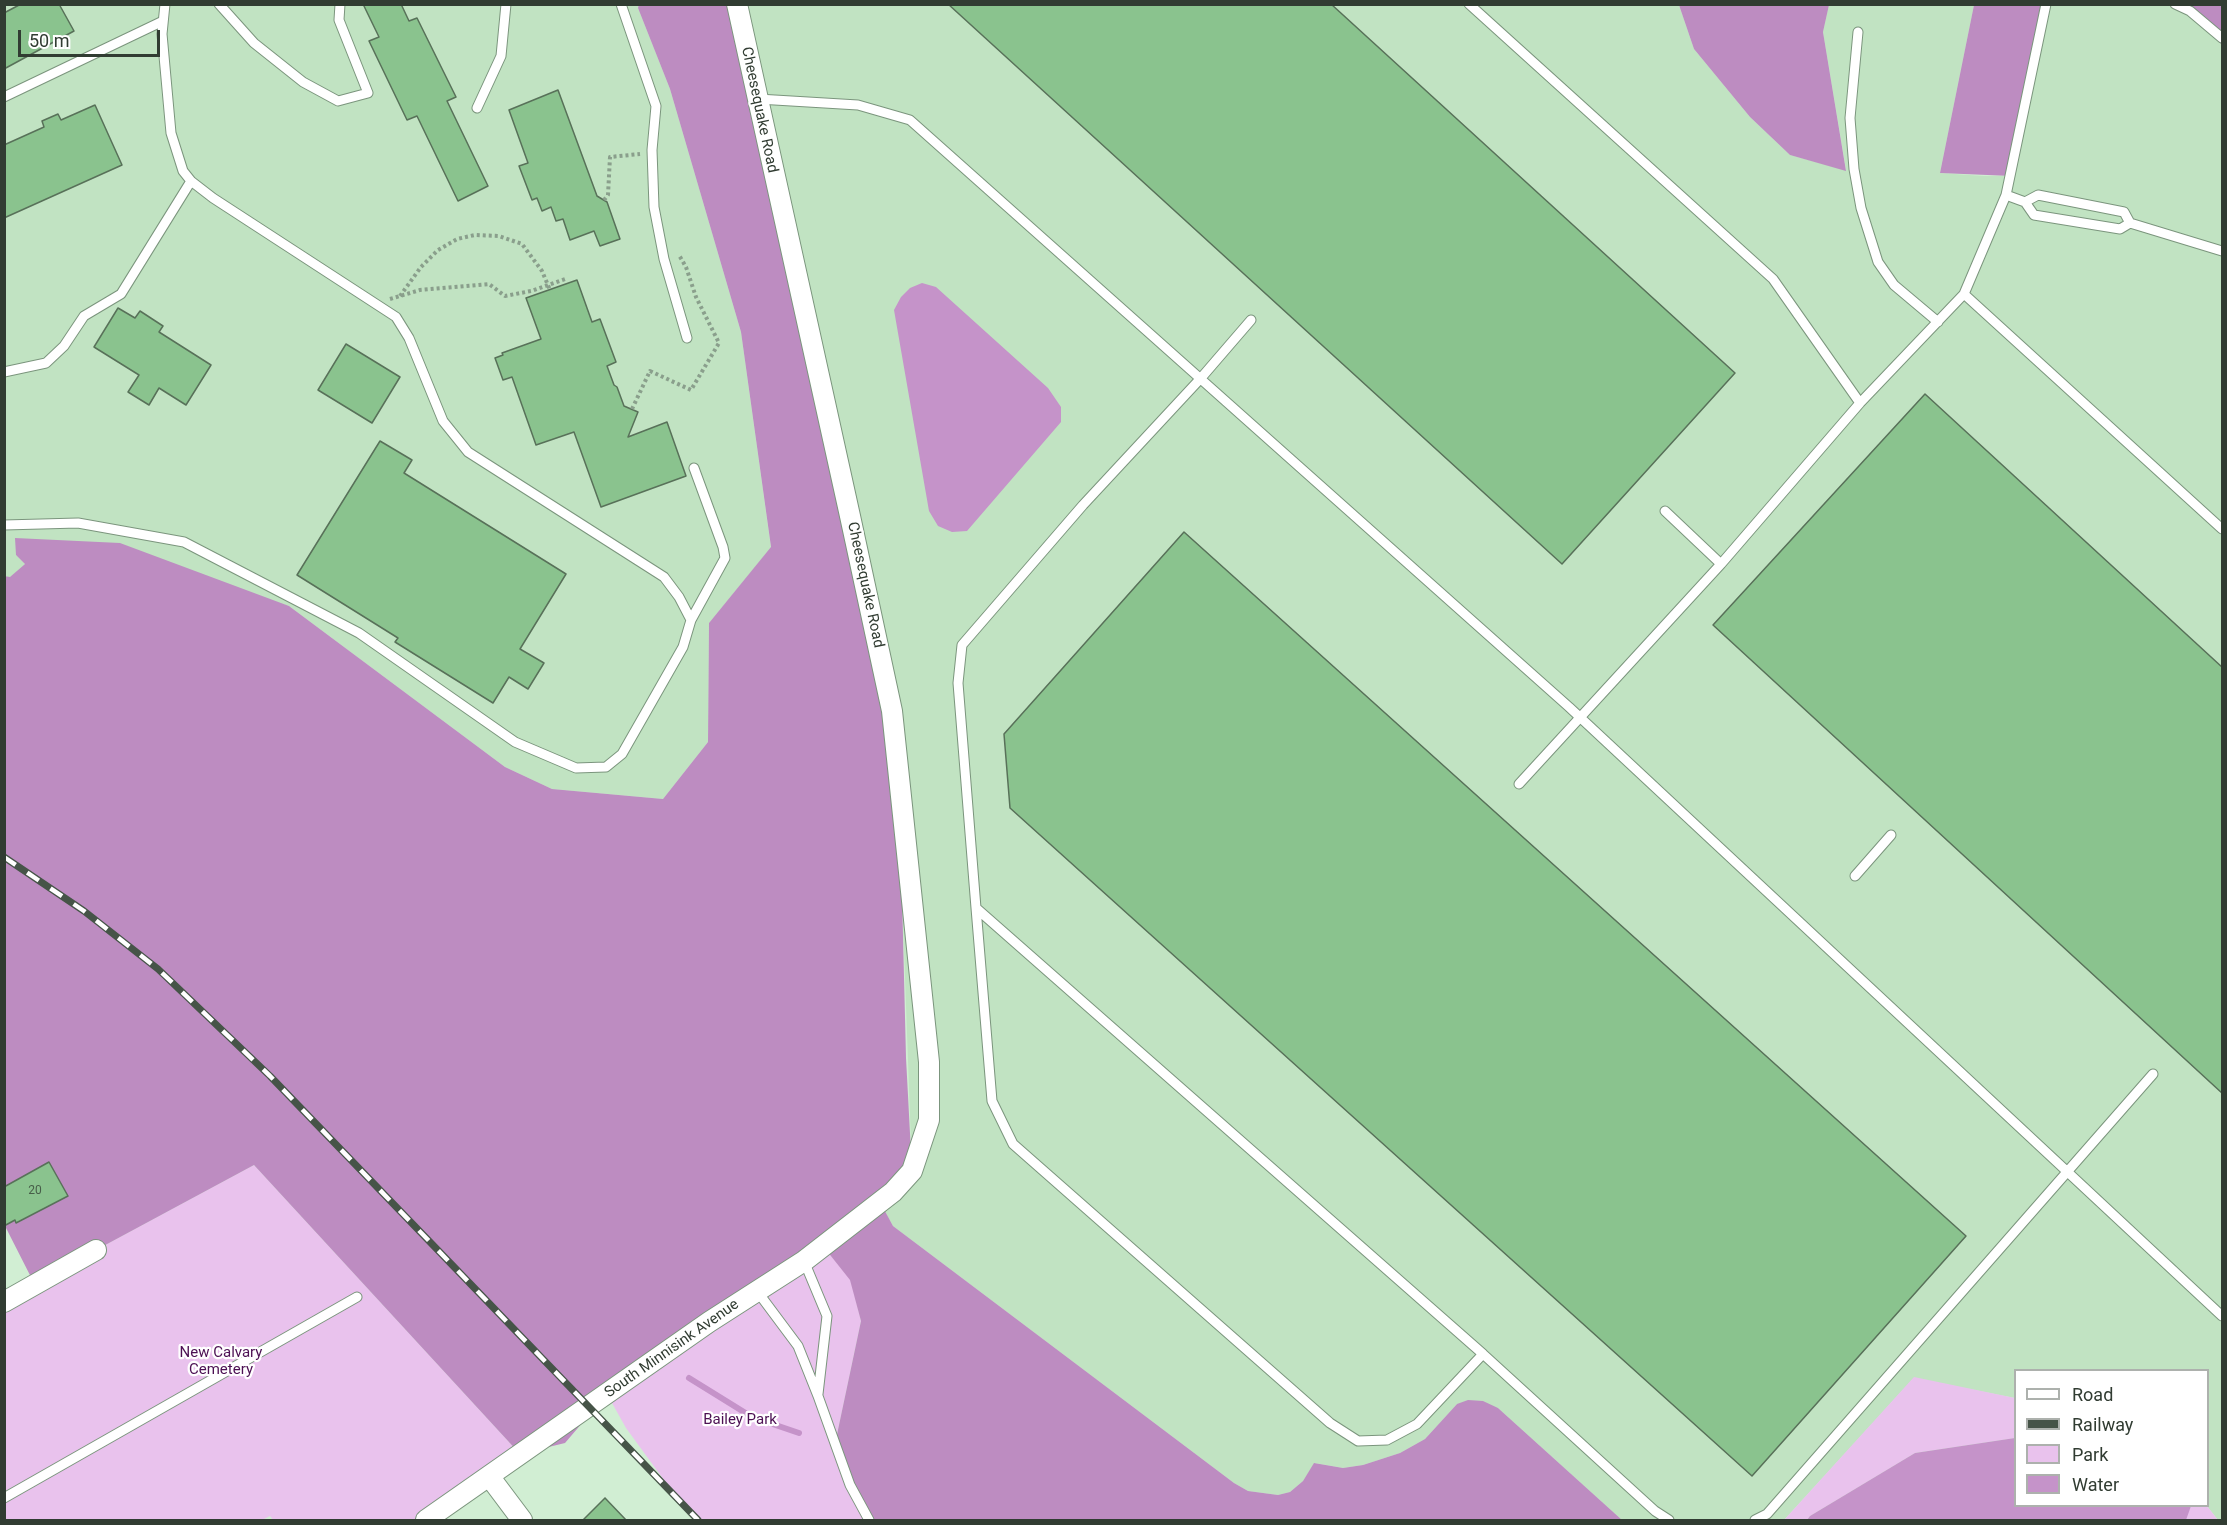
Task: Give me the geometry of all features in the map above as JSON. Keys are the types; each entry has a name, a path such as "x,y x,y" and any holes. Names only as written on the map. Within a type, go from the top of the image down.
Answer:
{"street":[{"name":"Cheesequake Road","path":"737,4 892,711 929,1062 929,1120 912,1171"},
{"name":"South Minnisink Avenue","path":"426,1521 709,1322 804,1261 893,1192 912,1171"},
{"path":"4,1302 96,1250"},
{"path":"489,1476 522,1521"}],"lane":[{"path":"165,4 162,34 171,133 183,171 191,181 213,198 396,317 405,331 443,421 468,452 664,578 679,597 691,620"},
{"path":"219,4 254,43 303,82 338,101 368,93 339,20 340,4"},
{"path":"477,108 501,56 506,4"},
{"path":"621,4 656,106 652,150 654,207 664,259 687,338"},
{"path":"1469,4 1773,279 1860,403"},
{"path":"1519,784 1720,564 1860,403 1964,294 2006,195 2046,4"},
{"path":"2175,4 2190,11 2223,38"},
{"path":"5,95 163,21"},
{"path":"1858,32 1850,118 1854,168 1861,208 1878,262 1894,285 1938,322"},
{"path":"756,99 858,105 910,120 1580,717 2069,1170 2223,1316"},
{"path":"4,372 46,363 64,346 84,316 121,294 191,181"},
{"path":"2006,195 2025,202 2034,215 2120,229 2130,222"},
{"path":"2025,202 2038,195 2124,212 2130,222 2223,251"},
{"path":"1964,294 2223,529"},
{"path":"1251,320 1201,378 1083,505 962,645 958,683 992,1101 1013,1144 1330,1423 1358,1441 1388,1440 1417,1424 1483,1354"},
{"path":"4,525 78,524 184,542 359,633 515,742 576,768 606,767 622,754 683,647 691,620 725,558 694,468"},
{"path":"1665,511 1720,564"},
{"path":"1855,876 1891,835"},
{"path":"976,908 1483,1354 1655,1511 1669,1521"},
{"path":"1755,1521 1767,1514 2153,1074"},
{"path":"804,1261 827,1316 818,1396"},
{"path":"757,1291 798,1346 850,1485 869,1521"},
{"path":"4,1498 357,1297"}],"path":[{"path":"604,200 608,195 610,157 641,154"},
{"path":"399,296 421,267 438,250 457,239 475,235 499,236 522,244 542,271 549,287"},
{"path":"375,304 420,290 489,284 505,296 549,287 565,279"}],"shaded area":[{"path":"639,4 737,5 888,735 902,895 906,1058 912,1171 880,1202 893,1226 1234,1483 1248,1491 1278,1495 1290,1492 1303,1481 1314,1463 1343,1468 1363,1465 1400,1453 1425,1439 1457,1404 1468,1400 1483,1401 1498,1408 1622,1520 869,1520 835,1444 861,1321 850,1280 823,1246 607,1394 565,1443 520,1454 254,1165 35,1285 5,1226 15,1220 17,1223 67,1196 49,1162 5,1187 4,576 10,577 25,564 16,555 15,538 120,543 289,606 505,767 552,789 663,799 708,742 709,623 771,547 741,332 670,89 638,8"},
{"path":"5,5 639,5 638,8 670,89 741,332 771,548 709,623 708,742 663,799 552,789 505,767 289,606 16,538 16,555 25,564 10,578 5,576"},
{"path":"737,5 1679,5 1694,49 1750,117 1790,155 1846,170 1823,32 1829,5 1974,5 1940,173 1984,176 2010,176 2046,5 2175,5 2222,38 2222,1520 2218,1520 2208,1507 2209,1369 2014,1369 2014,1398 1914,1378 1784,1520 1622,1520 1498,1408 1457,1404 1425,1439 1400,1453 1363,1465 1343,1468 1315,1463 1303,1481 1290,1492 1278,1495 1248,1491 1234,1483 893,1226 880,1203 912,1171 902,895"},
{"path":"1679,5 1829,5 1823,32 1846,171 1790,155 1750,117 1694,49"},
{"path":"1974,5 2046,5 2011,176 1940,173"},
{"path":"2175,5 2222,5 2222,45 2190,11"}],"green space":[{"name":"New Calvary Cemetery","path":"254,1165 520,1454 426,1520 273,1520 270,1516 262,1520 5,1520 4,1302"},
{"name":"Bailey Park","path":"823,1246 851,1280 861,1321 835,1444 869,1520 698,1520 680,1502 626,1428 607,1394"},
{"path":"1914,1377 2014,1398 2014,1438 1915,1453 1810,1516 1807,1520 1784,1520"},
{"path":"2190,1507 2208,1507 2218,1520 2184,1520"}],"water":[{"path":"922,283 936,287 1048,388 1061,407 1061,422 967,531 952,532 938,526 929,511 894,310 901,297 910,288"},
{"path":"2014,1438 2014,1507 2191,1507 2186,1520 1807,1520 1810,1516 1915,1453"}],"building":[{"path":"21,4 59,4 74,31 4,69 4,13"},
{"path":"363,4 401,4 409,21 417,18 456,97 447,101 488,186 458,201 417,116 407,120 369,41 379,37"},
{"path":"948,4 1331,4 1735,373 1562,564"},
{"path":"558,90 597,196 607,202 620,239 600,246 594,231 570,240 563,219 556,221 551,207 542,211 537,198 532,200 519,166 528,163 509,110"},
{"path":"95,105 122,165 4,218 4,145 44,127 42,121 58,114 61,120"},
{"path":"577,280 592,322 600,319 616,362 607,366 614,385 617,387 624,406 638,412 628,437 667,422 686,476 601,507 574,432 536,445 512,377 503,380 495,358 503,355 502,353 541,339 526,298"},
{"path":"118,308 135,318 140,311 163,326 159,332 211,365 186,405 159,388 149,405 128,392 139,375 94,347"},
{"path":"346,344 400,377 372,423 318,390"},
{"path":"1925,394 2223,668 2223,1094 1713,625"},
{"path":"380,441 412,460 404,473 566,574 520,649 544,663 528,689 509,677 493,703 395,642 398,638 297,575"},
{"path":"1184,532 1966,1236 1752,1476 1010,808 1004,734"},
{"path":"49,1162 68,1196 16,1223 15,1220 4,1226 4,1187"},
{"path":"605,1498 627,1521 582,1521"}],"waterway":[{"path":"689,1378 752,1417 799,1433"}],"railway":[{"path":"4,857 84,911 158,969 270,1076 698,1520"}]}
